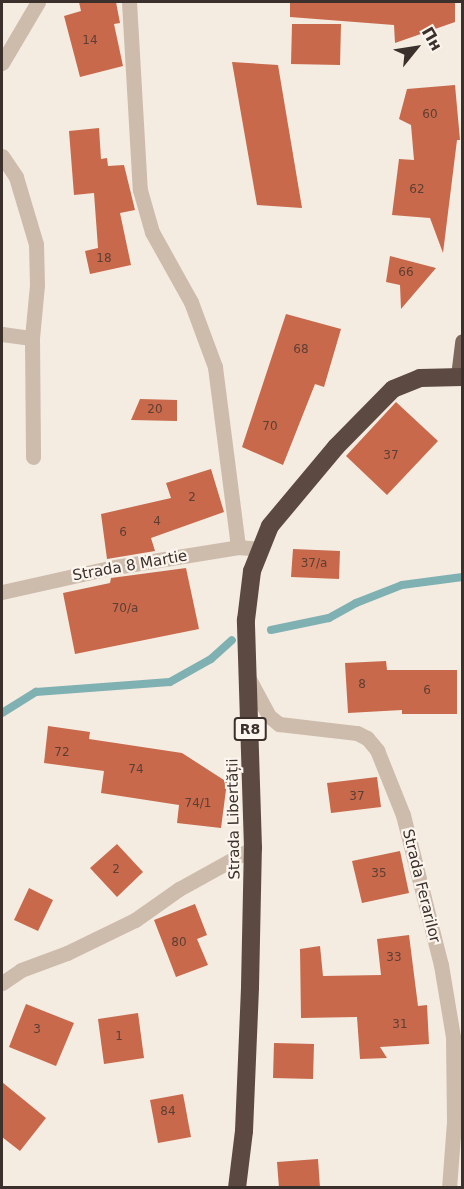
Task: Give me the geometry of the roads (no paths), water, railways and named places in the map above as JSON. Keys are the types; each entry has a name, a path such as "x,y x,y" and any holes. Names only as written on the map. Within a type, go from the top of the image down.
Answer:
{"highway":[{"name":"Strada Libertății","path":"237,1188 247,1079 253,848 246,620 252,571 270,526 307,481 393,389 420,378 460,377"}],"main road":[{"name":"Strada Libertății","path":"460,377 462,340"}],"street":[{"path":"2,63 38,2"},
{"path":"129,2 140,189 152,232 191,302 216,367 238,548"},
{"path":"2,156 16,177 36,244 38,285 32,338 33,457"},
{"path":"2,334 32,338"},
{"name":"Strada 8 Martie","path":"2,592 109,568 238,548 259,549"},
{"name":"Strada Ferarilor","path":"249,679 269,716 279,724 357,732 377,750 403,814 423,886 453,1037 454,1122 449,1188"},
{"path":"2,983 21,970 67,953 135,920 179,889 253,848"}],"waterway":[{"path":"271,630 329,618 356,603 402,585 462,577"},
{"path":"2,713 36,692 170,682 211,659 232,640"}]}
